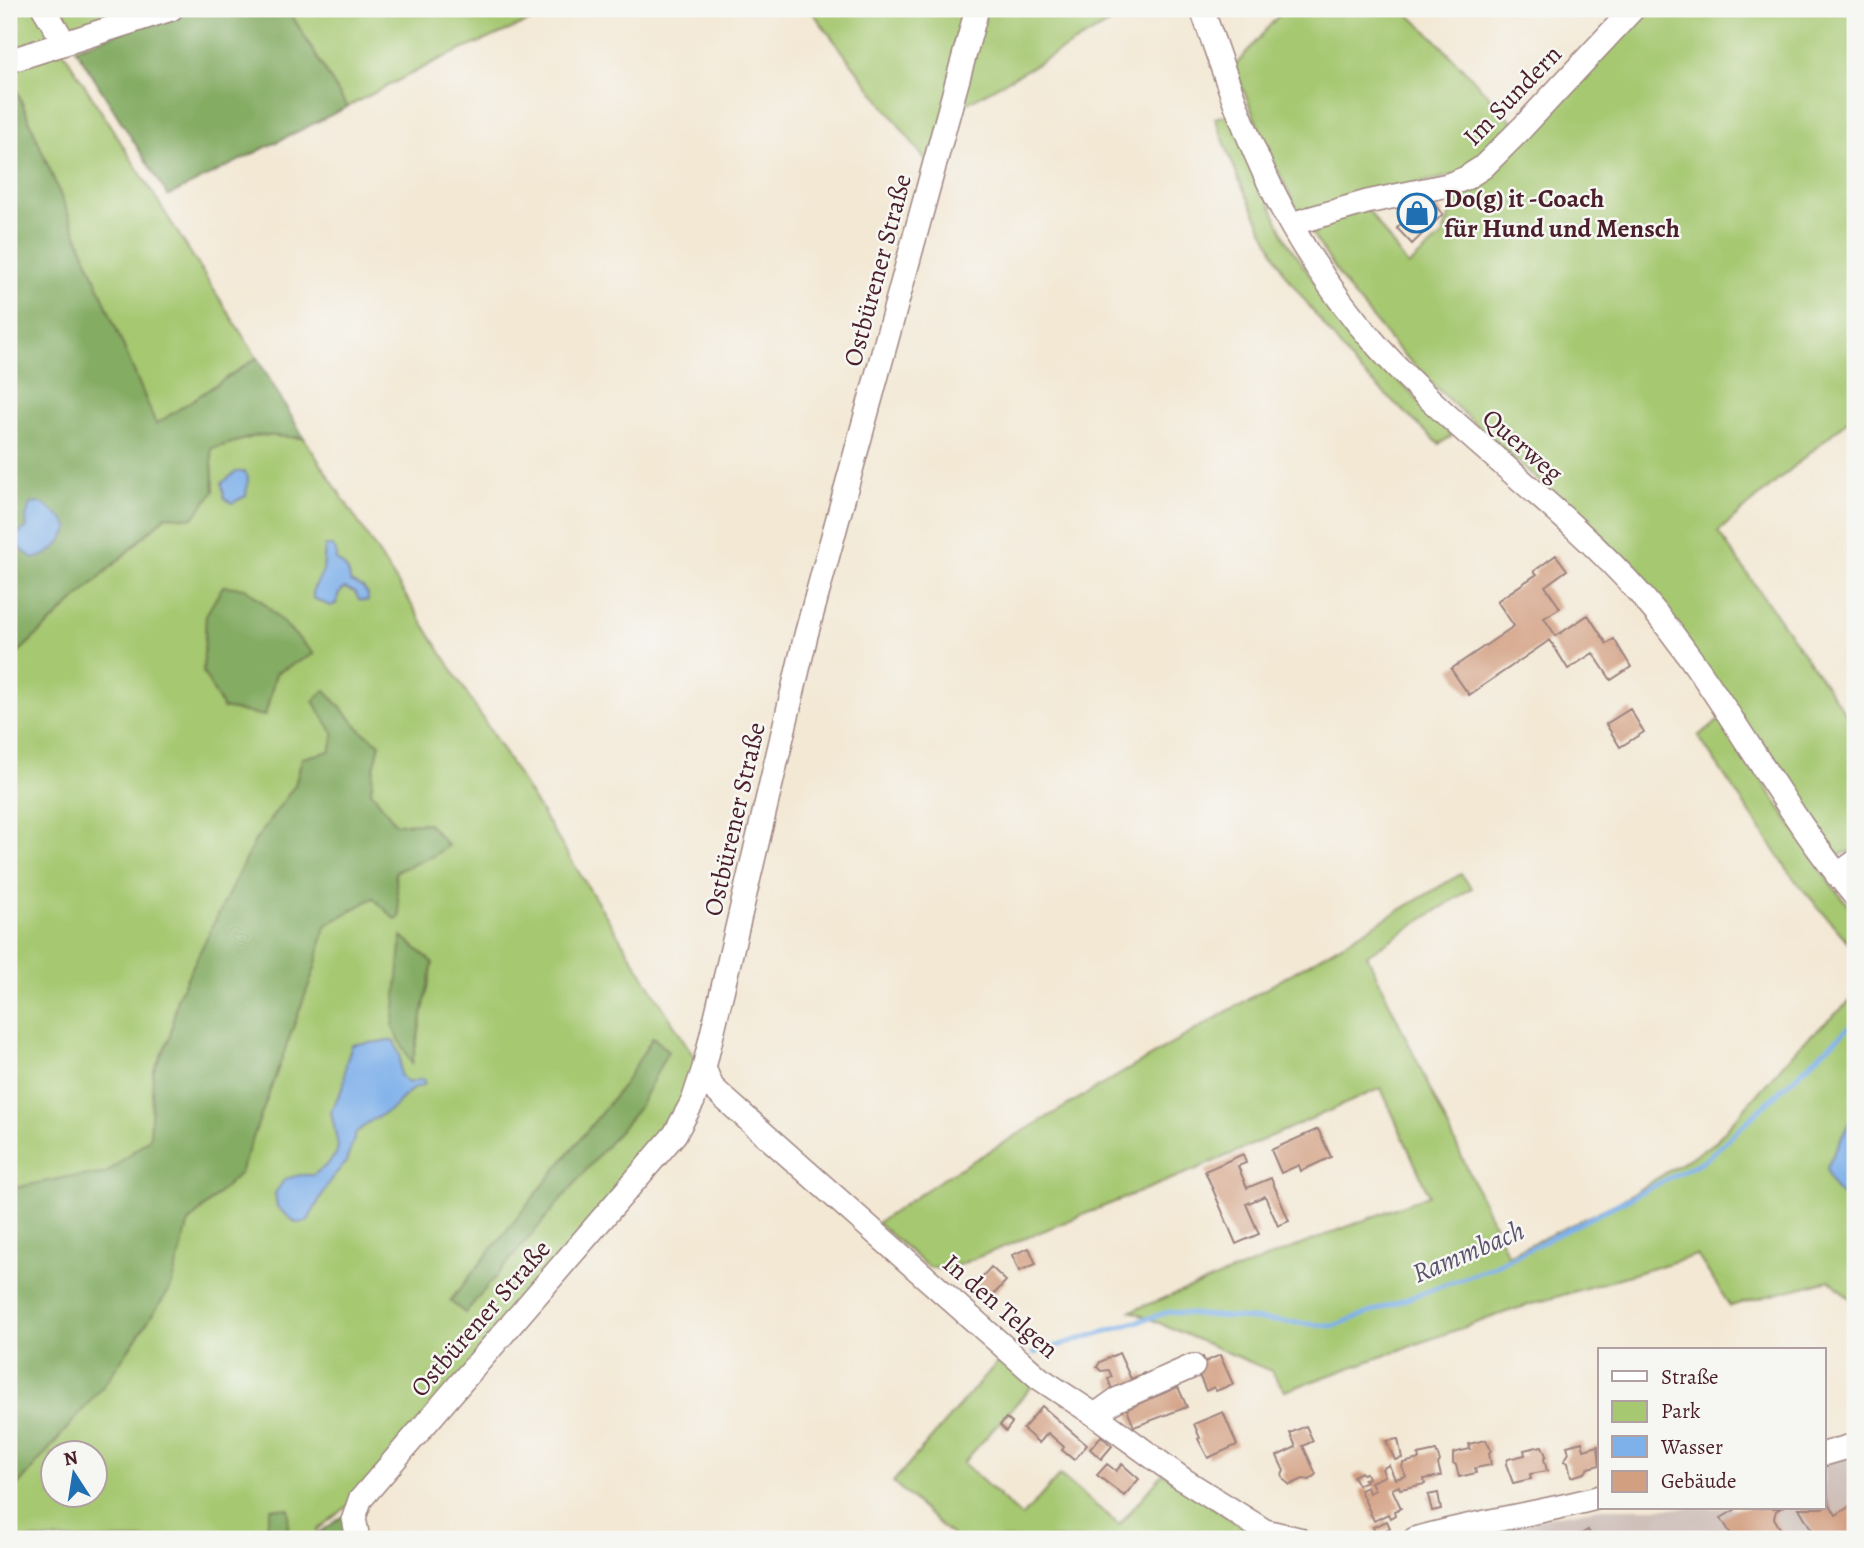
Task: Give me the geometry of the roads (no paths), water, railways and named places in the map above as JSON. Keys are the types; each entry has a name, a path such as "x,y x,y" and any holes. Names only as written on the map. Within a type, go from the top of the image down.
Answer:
{"street":[{"path":"44,9 65,43"},
{"path":"9,61 171,9"},
{"name":"Ostbürener Straße","path":"358,1539 354,1518 360,1500 675,1134 693,1101 704,1068 806,635 977,9"},
{"name":"Querweg","path":"1202,9 1245,129 1271,187 1337,296 1380,349 1443,412 1560,513 1648,605 1686,650 1764,771 1846,869 1855,897"},
{"name":"Im Sundern","path":"1292,224 1367,202 1448,185 1466,178 1483,166 1522,128 1633,9"},
{"name":"In den Telgen","path":"704,1068 712,1087 1038,1378 1095,1415 1184,1480 1265,1531 1298,1539"},
{"path":"1095,1415 1116,1400 1192,1366"},
{"path":"1826,1453 1855,1445"},
{"path":"1415,1539 1452,1528 1598,1498"}],"water":[{"path":"236,472 245,472 248,479 246,496 232,503 224,498 222,483"},
{"path":"42,503 62,518 69,528 55,548 34,559 19,548 15,536 27,527 26,518 30,504"},
{"path":"325,546 332,546 336,551 336,560 346,569 350,582 363,588 368,594 368,601 359,600 355,592 344,588 338,595 336,604 330,606 313,598 313,590 323,571"},
{"path":"394,1041 400,1056 400,1075 408,1083 423,1079 425,1084 411,1090 392,1109 356,1133 346,1162 331,1179 307,1222 296,1223 277,1207 275,1193 285,1179 313,1175 336,1154 338,1146 331,1111 344,1085 346,1063 352,1045"},
{"path":"1855,1111 1855,1204 1835,1189 1827,1167"}],"waterway":[{"name":"Rammbach","path":"1034,1353 1169,1312 1333,1326 1491,1268 1705,1160 1855,1022"}],"place":[{"name":"Do(g) it -Coach für Hund und Mensch","path":"1417,213"}]}
